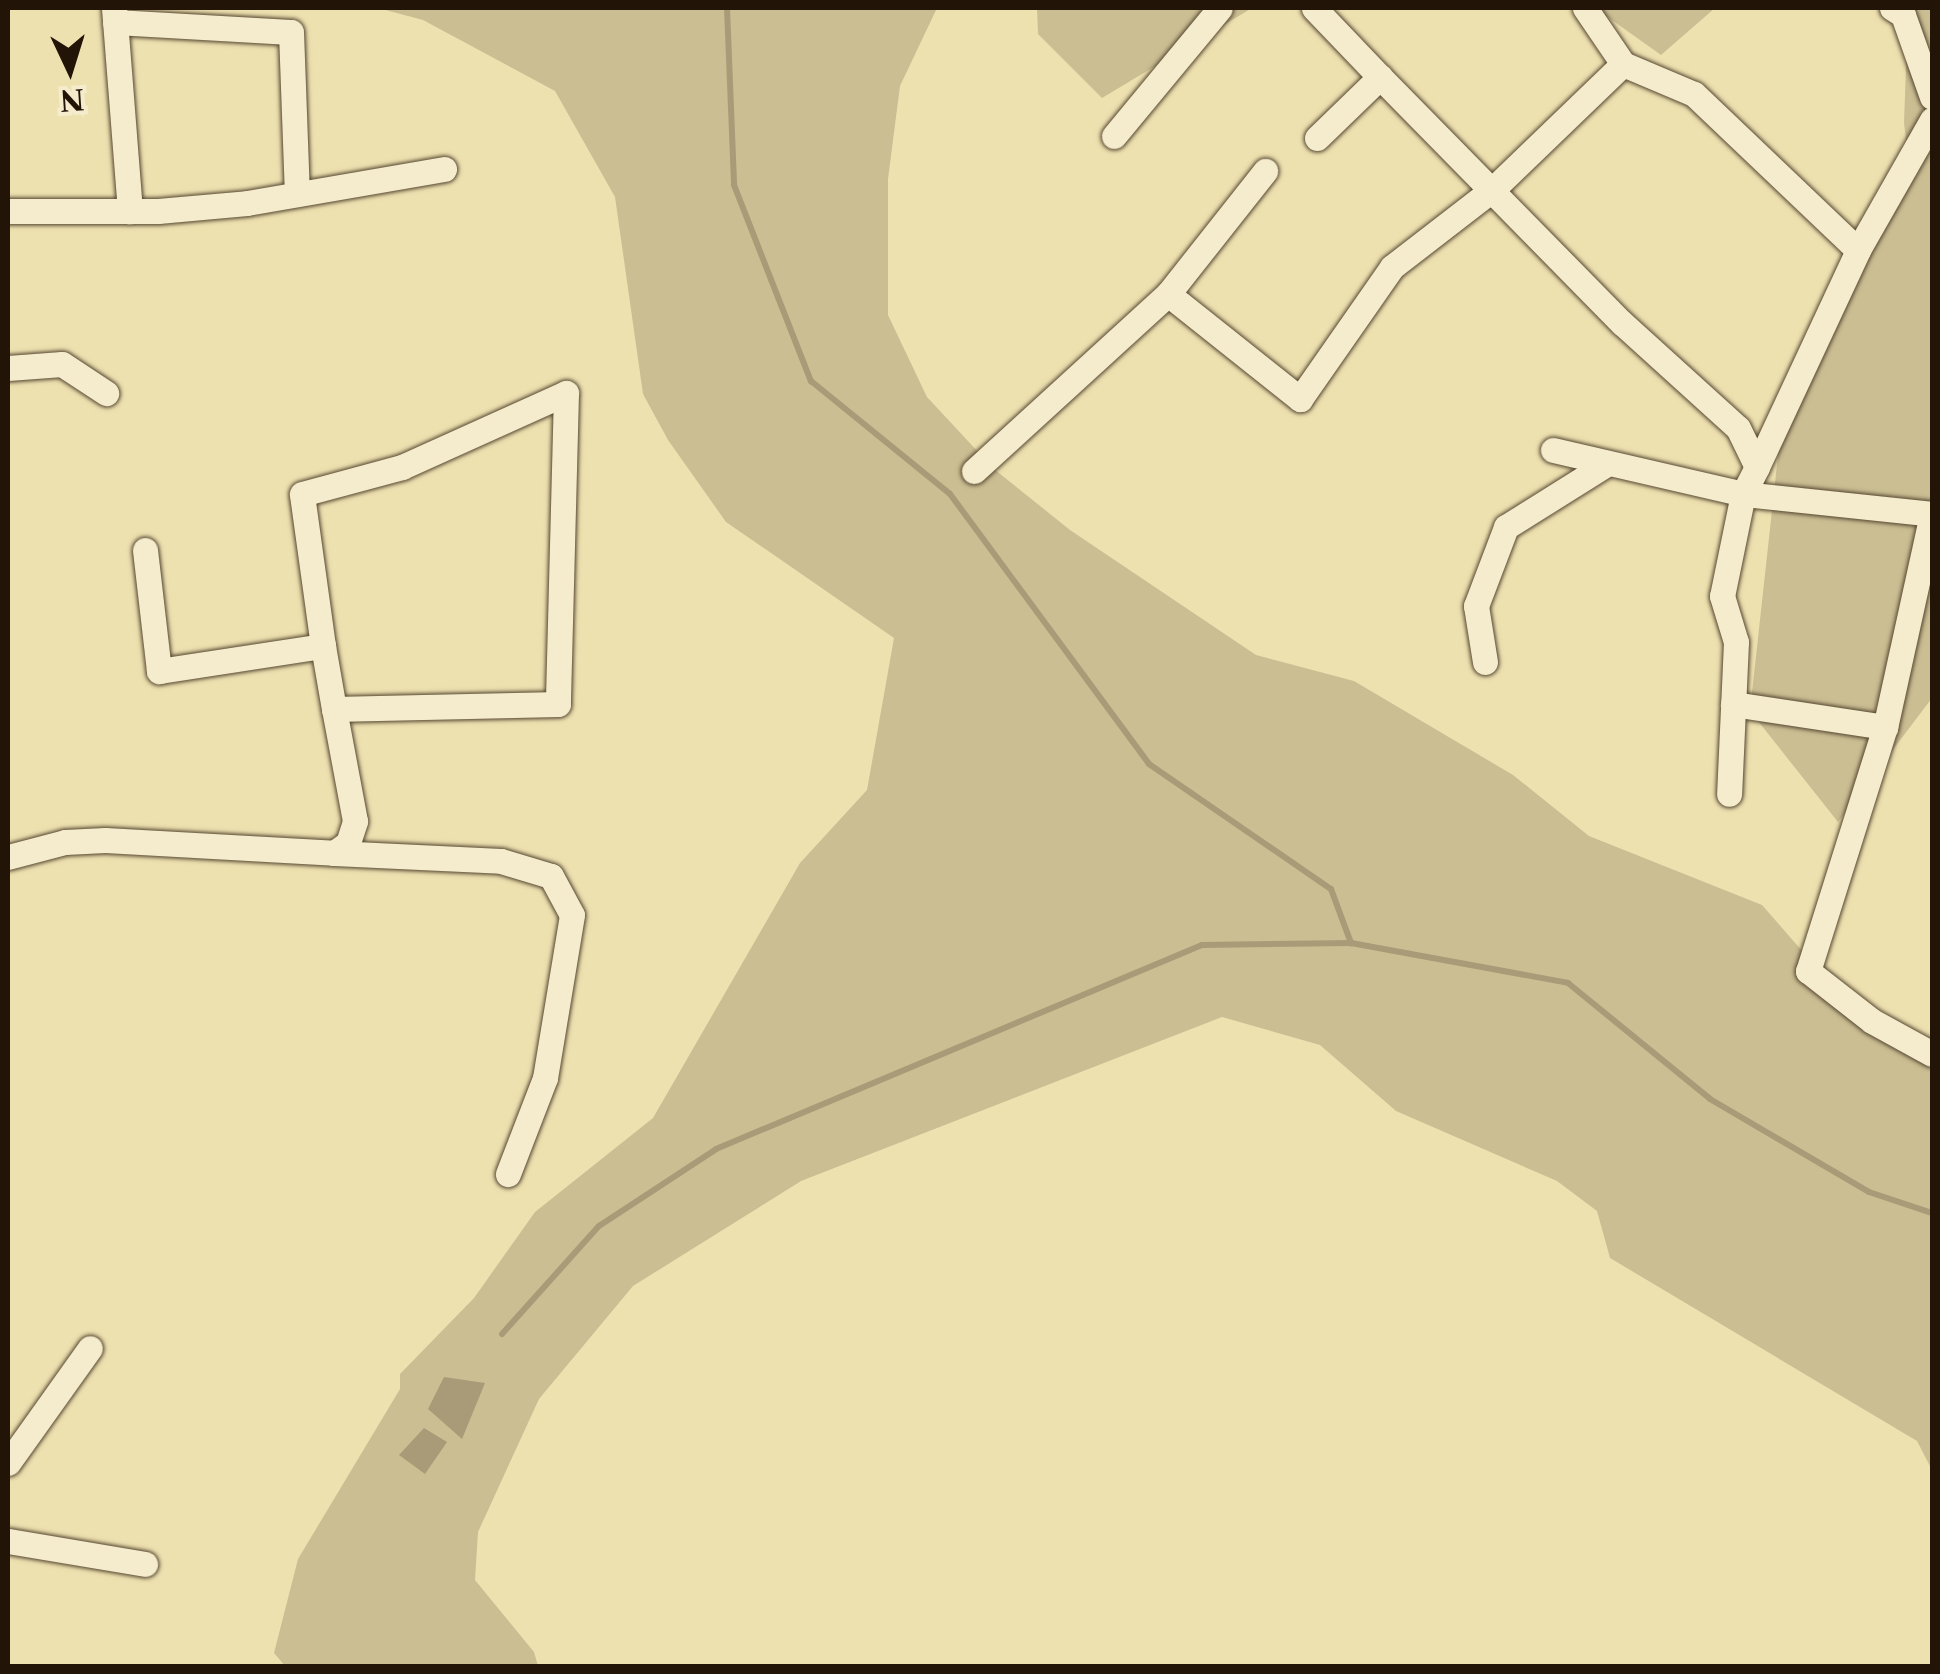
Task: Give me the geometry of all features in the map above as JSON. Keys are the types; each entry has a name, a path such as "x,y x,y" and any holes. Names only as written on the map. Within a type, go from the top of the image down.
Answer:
{"street":[{"path":"1114,136 1220,8"},
{"path":"1314,8 1622,323 1738,428 1757,467"},
{"path":"1585,8 1624,64 1694,94 1858,250"},
{"path":"1892,8 1924,40 1932,97"},
{"path":"130,211 114,15 291,32 297,194"},
{"path":"1168,294 1300,399 1392,267 1493,189 1624,64"},
{"path":"1317,138 1380,77"},
{"path":"1728,794 1736,642 1722,596 1744,494 1858,250 1932,120"},
{"path":"8,212 130,211 297,194 444,169"},
{"path":"974,471 1168,294 1265,171"},
{"path":"8,368 62,364 106,394"},
{"path":"334,709 558,704 566,393 402,467 302,494 323,646 334,709 355,821 348,843 334,853"},
{"path":"1553,450 1744,494 1932,514 1886,726 1808,971 1872,1021 1932,1054"},
{"path":"1485,662 1476,606 1506,527 1608,463"},
{"path":"146,550 159,671 323,646"},
{"path":"1733,704 1886,726"},
{"path":"8,858 65,842 105,840 501,861 551,876 572,915 545,1078 508,1174"},
{"path":"8,1463 90,1348"},
{"path":"8,1541 145,1564"}],"shaded area":[{"path":"378,8 937,8 900,86 888,179 888,315 927,397 994,469 1070,530 1256,655 1354,681 1513,775 1589,836 1762,905 1824,976 1932,1052 1932,1470 1917,1441 1610,1258 1597,1211 1557,1181 1396,1111 1320,1045 1222,1017 801,1181 633,1286 539,1399 478,1532 475,1580 534,1652 538,1666 285,1666 274,1653 298,1559 400,1389 400,1374 474,1298 535,1212 653,1118 800,863 867,790 894,638 726,522 668,440 643,394 615,197 555,91 423,20"},
{"path":"1037,8 1252,8 1102,98 1038,34"},
{"path":"1595,8 1715,8 1661,55"},
{"path":"1908,8 1932,8 1932,698 1838,822 1750,711 1783,410 1911,180 1904,123"},
{"path":"444,1377 485,1383 462,1439 428,1409"},
{"path":"424,1428 447,1442 425,1474 399,1455"}],"waterway":[{"path":"727,8 734,185 811,381 950,494 1149,764 1331,889 1351,943"},
{"path":"502,1334 599,1226 716,1149 1202,945 1351,943 1568,983 1710,1099 1869,1192 1932,1213"}]}
